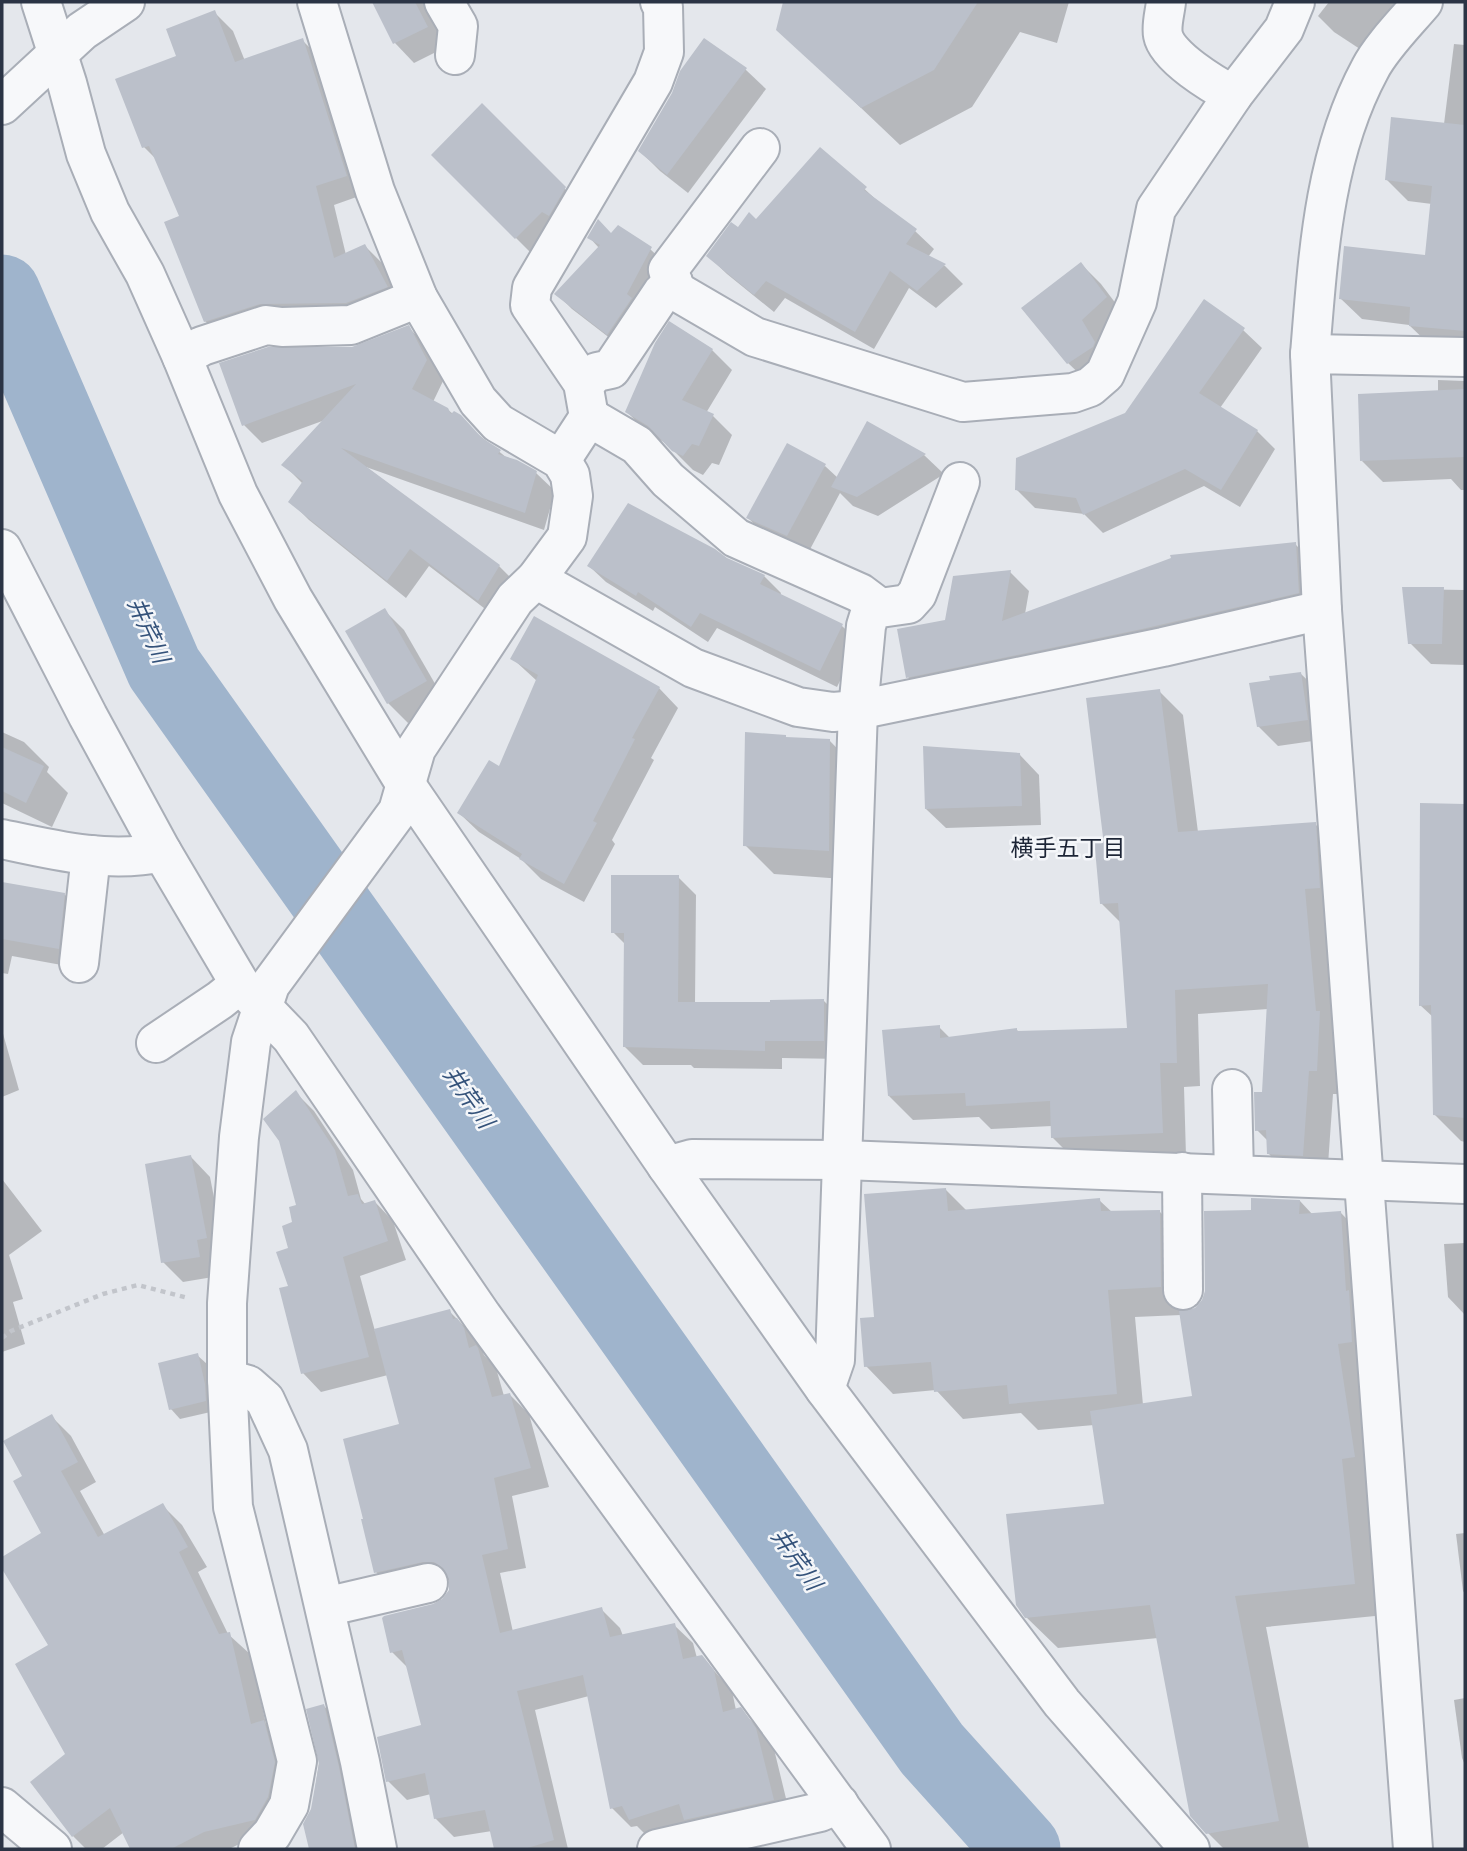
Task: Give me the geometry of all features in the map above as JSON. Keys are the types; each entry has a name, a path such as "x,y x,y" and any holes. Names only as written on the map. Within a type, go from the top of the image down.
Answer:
{"street":[{"path":"41,2 51,60 110,212 145,274 238,494 402,798 825,1389 1062,1703 1190,1849"},
{"path":"2,105 82,31 125,2"},
{"path":"258,1849 272,1834 289,1805 297,1761 233,1507 227,1380 228,1303 239,1137 257,992 402,798 416,749 514,599 536,579 567,537 573,496 570,475 561,460 498,423 478,401 418,298 375,191 317,2"},
{"path":"444,2 458,26 454,55"},
{"path":"660,2 663,7 664,52 653,82 533,288 530,305 586,400 637,445 668,480 736,538 860,593 880,608"},
{"path":"1166,2 1163,34 1168,50 1213,85 1233,95"},
{"path":"760,148 668,270 676,291 755,337 962,402 1073,393 1090,387 1105,374 1138,302 1156,209 1233,95 1284,29 1295,2"},
{"path":"1413,1849 1322,610 1310,354 1320,239 1338,147 1370,67 1423,2"},
{"path":"561,460 597,372 611,369 662,293 673,282"},
{"path":"182,357 202,346 266,325 351,325 418,298"},
{"path":"1310,354 1465,357"},
{"path":"825,1389 835,1360 858,710 866,625 870,613 880,608 908,604 917,594 960,482"},
{"path":"2,548 88,716 162,852 482,1316 871,1849"},
{"path":"536,579 693,668 799,707 834,712 858,710 1163,648 1322,610"},
{"path":"2,839 91,855 140,857 162,852"},
{"path":"79,963 91,855"},
{"path":"156,1042 220,1000 257,992"},
{"path":"1231,1089 1234,1174"},
{"path":"667,1166 692,1159 844,1160 1465,1184"},
{"path":"1182,1172 1183,1290"},
{"path":"227,1380 248,1385 265,1400 288,1450 360,1762 377,1849"},
{"path":"325,1607 428,1583"},
{"path":"657,1849 820,1812 839,1804"},
{"path":"2,1807 52,1849"}],"path":[{"path":"2,1338 11,1331 103,1294 138,1285 205,1302 228,1303"}],"building":[{"path":"372,2 415,2 428,27 393,44"},
{"path":"783,2 978,2 934,70 861,108 776,30"},
{"path":"215,10 235,62 303,38 347,176 316,186 334,258 365,244 388,287 346,303 260,304 204,322 164,222 179,216 149,146 142,148 115,79 176,56 166,29"},
{"path":"704,38 747,68 667,175 638,151 672,93 680,71"},
{"path":"482,103 566,187 549,216 542,212 515,239 431,155"},
{"path":"1391,117 1465,125 1465,331 1409,326 1410,307 1339,299 1344,246 1425,255 1432,186 1385,180"},
{"path":"820,147 867,187 864,190 917,229 906,244 946,264 917,291 890,271 855,332 766,281 754,295 706,256 731,222 738,227 749,212 756,219"},
{"path":"598,219 611,233 618,225 652,247 627,294 632,298 607,335 554,294 600,245 587,238"},
{"path":"1081,262 1107,297 1082,320 1095,342 1093,347 1067,364 1021,308"},
{"path":"1204,299 1245,328 1199,393 1258,430 1221,490 1185,469 1083,515 1076,498 1015,490 1016,458 1125,413"},
{"path":"669,321 713,349 682,400 714,414 699,446 692,444 683,456 672,451 648,426 625,412 655,343"},
{"path":"409,325 427,360 412,389 448,408 451,414 454,411 461,415 482,438 501,450 498,454 537,471 525,513 341,448 500,565 478,601 410,549 387,581 288,502 303,481 281,465 356,384 242,426 219,363 268,347 352,347"},
{"path":"1465,389 1465,457 1360,461 1358,394"},
{"path":"867,421 926,454 857,497 831,487"},
{"path":"787,443 826,464 787,536 746,518"},
{"path":"628,503 727,558 765,575 760,584 843,624 820,671 700,613 691,627 638,592 636,596 587,566"},
{"path":"1296,542 1299,593 906,678 897,629 945,620 953,576 1011,570 1002,621 1171,558 1170,555"},
{"path":"1402,587 1444,587 1442,644 1408,644"},
{"path":"385,608 427,681 387,704 345,631"},
{"path":"534,616 660,687 632,738 635,739 593,821 597,823 564,884 519,859 522,854 457,813 489,760 499,766 538,675 510,659"},
{"path":"1301,672 1308,720 1257,727 1249,683 1270,680 1269,676"},
{"path":"1160,689 1178,832 1316,822 1320,888 1305,889 1316,1011 1320,1011 1317,1071 1309,1071 1303,1156 1267,1154 1266,1130 1255,1131 1254,1092 1262,1092 1268,984 1175,990 1177,1063 1160,1063 1163,1133 1051,1138 1050,1101 966,1106 965,1093 888,1096 882,1030 940,1025 940,1038 1017,1028 1017,1031 1127,1028 1118,903 1100,904 1094,838 1103,837 1086,698"},
{"path":"745,732 830,739 829,851 743,846"},
{"path":"923,746 1020,753 1022,806 925,809"},
{"path":"2,747 44,766 26,803 2,791"},
{"path":"1420,803 1465,804 1465,1118 1433,1115 1431,1005 1419,1006"},
{"path":"611,875 679,875 678,1002 824,999 824,1041 765,1041 765,1051 623,1047 624,933 611,933"},
{"path":"2,882 65,893 59,949 2,939"},
{"path":"296,1090 335,1150 348,1196 358,1194 362,1204 375,1200 388,1241 343,1257 369,1357 301,1374 279,1288 288,1286 276,1252 288,1248 282,1226 292,1222 289,1207 296,1205 279,1141 263,1119"},
{"path":"191,1155 207,1238 197,1240 200,1257 161,1263 145,1164"},
{"path":"946,1188 948,1211 1100,1198 1101,1211 1160,1210 1161,1287 1108,1290 1117,1394 1009,1404 1007,1385 934,1392 931,1362 864,1367 860,1318 874,1317 864,1194"},
{"path":"1251,1198 1300,1200 1299,1214 1341,1211 1352,1342 1338,1344 1355,1457 1342,1459 1355,1584 1235,1596 1279,1821 1206,1834 1190,1816 1150,1605 1025,1618 1016,1605 1006,1514 1104,1504 1090,1411 1192,1396 1179,1311 1195,1308 1205,1291 1204,1211 1251,1210"},
{"path":"450,1309 453,1319 457,1318 464,1328 469,1348 476,1345 478,1348 492,1397 510,1393 531,1468 494,1478 508,1549 482,1555 500,1633 602,1607 610,1637 675,1623 683,1659 702,1655 714,1670 723,1712 741,1707 756,1728 774,1800 684,1820 679,1804 629,1820 622,1806 610,1809 583,1675 517,1691 554,1840 524,1849 494,1849 485,1810 434,1819 425,1773 386,1782 377,1737 421,1725 402,1650 390,1653 382,1618 442,1599 449,1590 449,1579 443,1568 434,1562 374,1573 343,1439 399,1424 374,1329"},
{"path":"198,1353 206,1401 169,1410 158,1363"},
{"path":"52,1414 78,1462 61,1471 98,1537 163,1503 188,1547 179,1552 219,1634 230,1632 251,1724 264,1720 275,1762 268,1797 255,1820 204,1832 171,1849 130,1849 110,1808 72,1837 30,1782 65,1754 15,1664 48,1645 2,1569 2,1557 41,1533 13,1481 22,1476 3,1441"},
{"path":"324,1704 355,1849 309,1849 303,1824 311,1809 319,1764 306,1709"}],"waterway":[{"name":"井芹川","path":"2,293 164,668 932,1749 1022,1849"}],"district":[{"name":"横手五丁目","path":"1068,847"}]}
